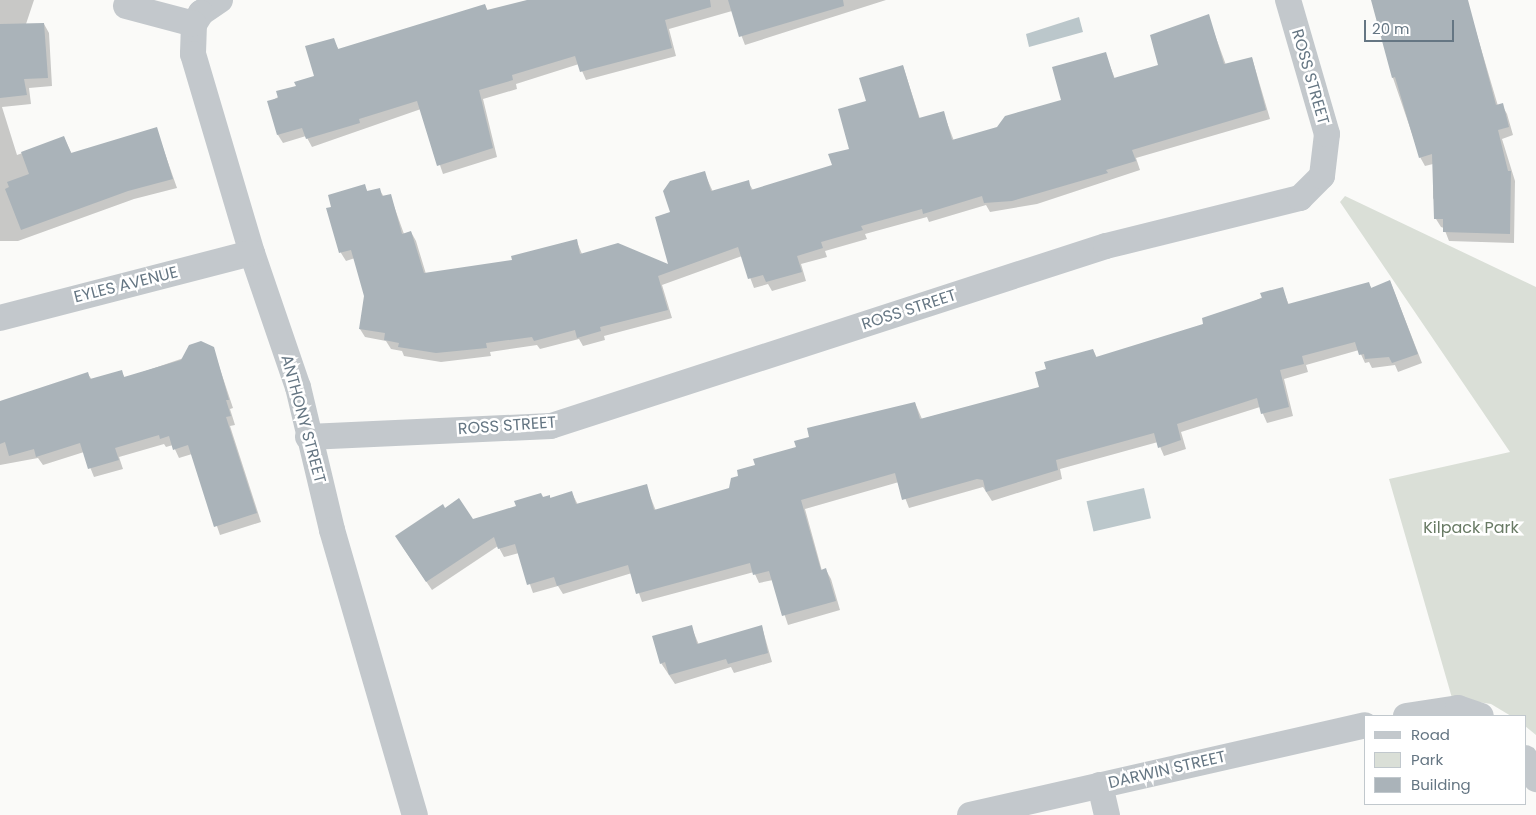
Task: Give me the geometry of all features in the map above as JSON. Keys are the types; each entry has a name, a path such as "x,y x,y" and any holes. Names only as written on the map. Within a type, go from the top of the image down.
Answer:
{"street":[{"path":"126,6 194,24 201,14 220,0"},
{"name":"ROSS STREET","path":"308,437 551,426 1106,246 1300,198 1322,176 1327,134 1288,0"},
{"name":"ANTHONY STREET","path":"194,24 193,54 252,253 298,387 308,437 415,815"},
{"name":"EYLES AVENUE","path":"0,318 252,253"},
{"path":"1412,715 1458,708 1478,715"},
{"name":"DARWIN STREET","path":"970,815 1364,725"},
{"path":"1526,760 1536,779"},
{"path":"1100,785 1107,815"}],"green space":[{"name":"Kilpack Park","path":"1345,196 1536,287 1536,735 1526,727 1526,715 1509,715 1491,704 1452,698 1389,479 1510,452 1340,202"}],"shaded area":[{"path":"1079,17 1083,32 1029,47 1026,34"},
{"path":"1144,488 1151,518 1093,531 1087,501"}],"building":[{"path":"527,0 710,0 711,7 665,20 672,48 580,72 575,56 512,75 513,80 479,90 493,148 437,166 417,101 359,119 360,123 306,139 302,128 277,135 267,101 278,98 276,91 296,86 294,82 314,76 305,46 334,38 338,49 485,4 487,10"},
{"path":"728,0 843,0 844,6 739,37"},
{"path":"1371,0 1468,0 1496,105 1503,103 1509,127 1498,130 1508,171 1511,171 1510,234 1443,232 1443,219 1434,219 1432,154 1419,158 1395,77 1392,78"},
{"path":"1209,14 1224,64 1252,57 1266,110 1132,150 1136,161 1106,170 1108,173 1012,201 984,203 982,196 923,214 922,209 861,226 863,230 821,242 823,248 797,256 802,272 766,282 763,275 748,279 738,247 658,276 668,310 600,327 601,331 577,338 575,330 534,341 532,337 486,343 487,348 436,353 398,347 399,343 384,340 385,333 359,329 364,296 351,250 339,253 326,208 331,207 328,195 365,184 367,191 380,188 382,196 391,194 402,234 411,231 424,273 512,260 511,256 577,239 580,254 618,243 668,264 655,217 670,212 663,191 670,181 705,171 711,191 749,180 751,190 832,165 828,154 849,149 838,109 866,101 859,78 903,65 919,118 944,111 952,140 997,127 1005,116 1061,100 1052,67 1106,52 1114,78 1158,65 1150,35"},
{"path":"44,23 48,78 24,79 27,95 0,98 0,24"},
{"path":"157,127 173,179 128,191 21,230 5,189 9,187 7,182 29,174 21,152 64,136 71,153"},
{"path":"1390,280 1418,354 1392,363 1389,357 1365,359 1364,354 1359,355 1355,342 1302,356 1304,364 1280,370 1289,407 1261,414 1257,398 1177,424 1181,440 1158,448 1154,433 1056,460 1058,470 986,492 983,480 977,479 902,500 895,473 801,500 821,570 826,568 836,601 782,616 769,571 753,575 750,563 636,594 628,565 557,586 554,577 527,585 515,544 498,549 494,537 426,582 395,536 443,504 445,508 459,498 473,519 516,506 514,501 541,493 543,497 550,495 550,498 572,491 576,504 647,484 654,510 729,488 731,478 738,476 737,470 755,465 753,459 796,447 794,441 809,437 807,428 915,402 920,419 1039,387 1035,372 1046,369 1044,362 1093,349 1096,357 1203,324 1202,318 1262,298 1260,293 1283,287 1288,304 1369,282 1371,288"},
{"path":"201,341 214,347 229,400 226,400 231,416 226,417 257,513 214,527 188,445 173,450 169,436 160,439 159,435 115,448 119,460 88,469 80,443 36,457 34,449 9,456 5,442 0,444 0,401 88,372 90,379 122,370 124,377 181,360 189,345"},
{"path":"692,625 697,644 762,625 768,653 728,664 726,659 669,675 665,662 660,664 652,636"}]}
